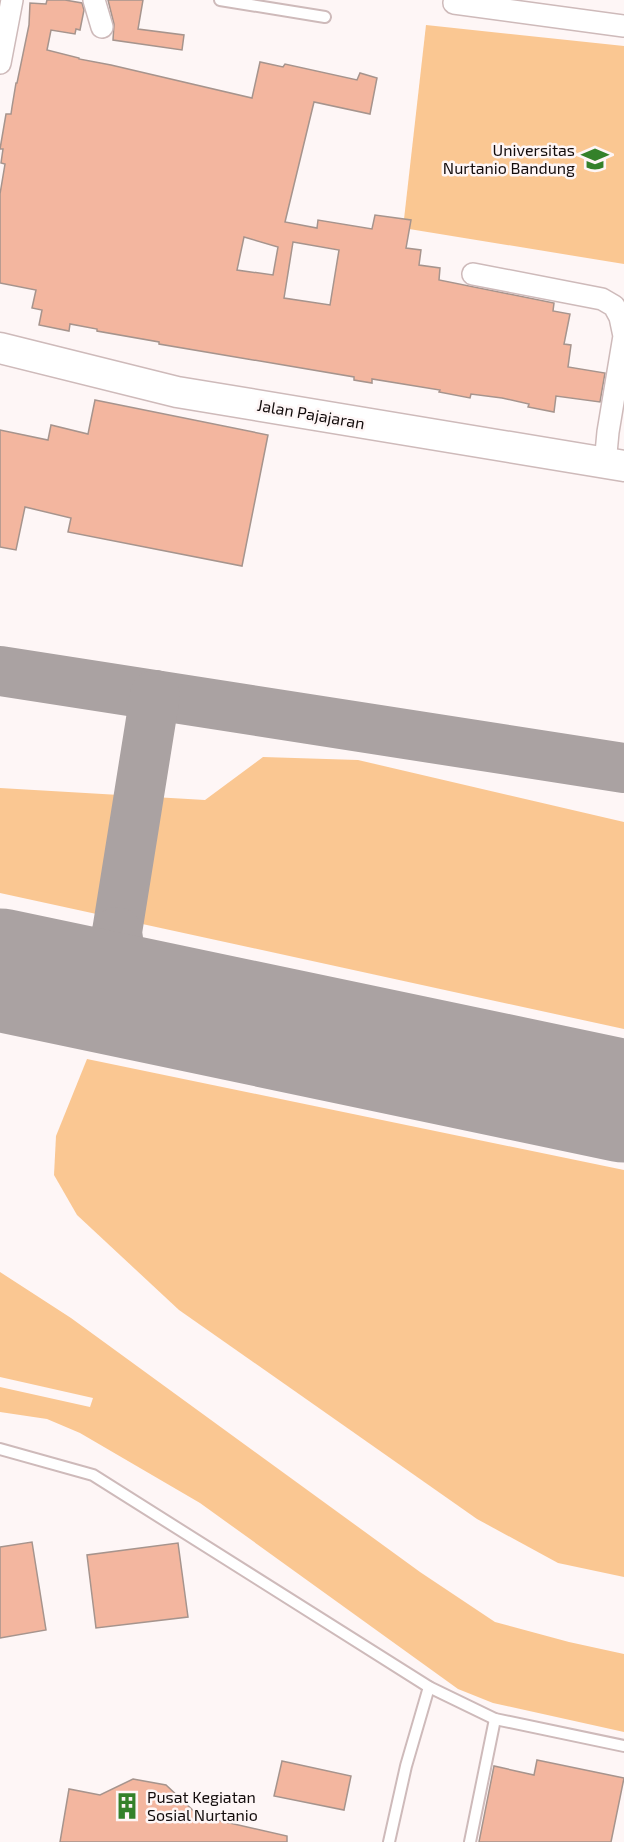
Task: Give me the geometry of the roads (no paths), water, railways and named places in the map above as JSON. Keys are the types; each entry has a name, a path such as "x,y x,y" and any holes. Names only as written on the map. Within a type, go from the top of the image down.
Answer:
{"main road":[{"name":"Jalan Pajajaran","path":"0,348 177,392 614,465"}],"street":[{"path":"0,63 12,0"},
{"path":"94,0 102,27"},
{"path":"454,3 624,26"},
{"path":"473,274 602,299 614,306 620,317 624,336 608,432 614,465"}],"lane":[{"path":"220,0 268,4 325,17"},
{"path":"0,1449 93,1475 429,1687 495,1719 624,1746"},
{"path":"389,1842 406,1766 429,1687"},
{"path":"470,1842 495,1719"}],"place":[{"name":"Universitas Nurtanio Bandung","path":"595,159"},
{"name":"Pusat Kegiatan Sosial Nurtanio","path":"127,1806"}]}
